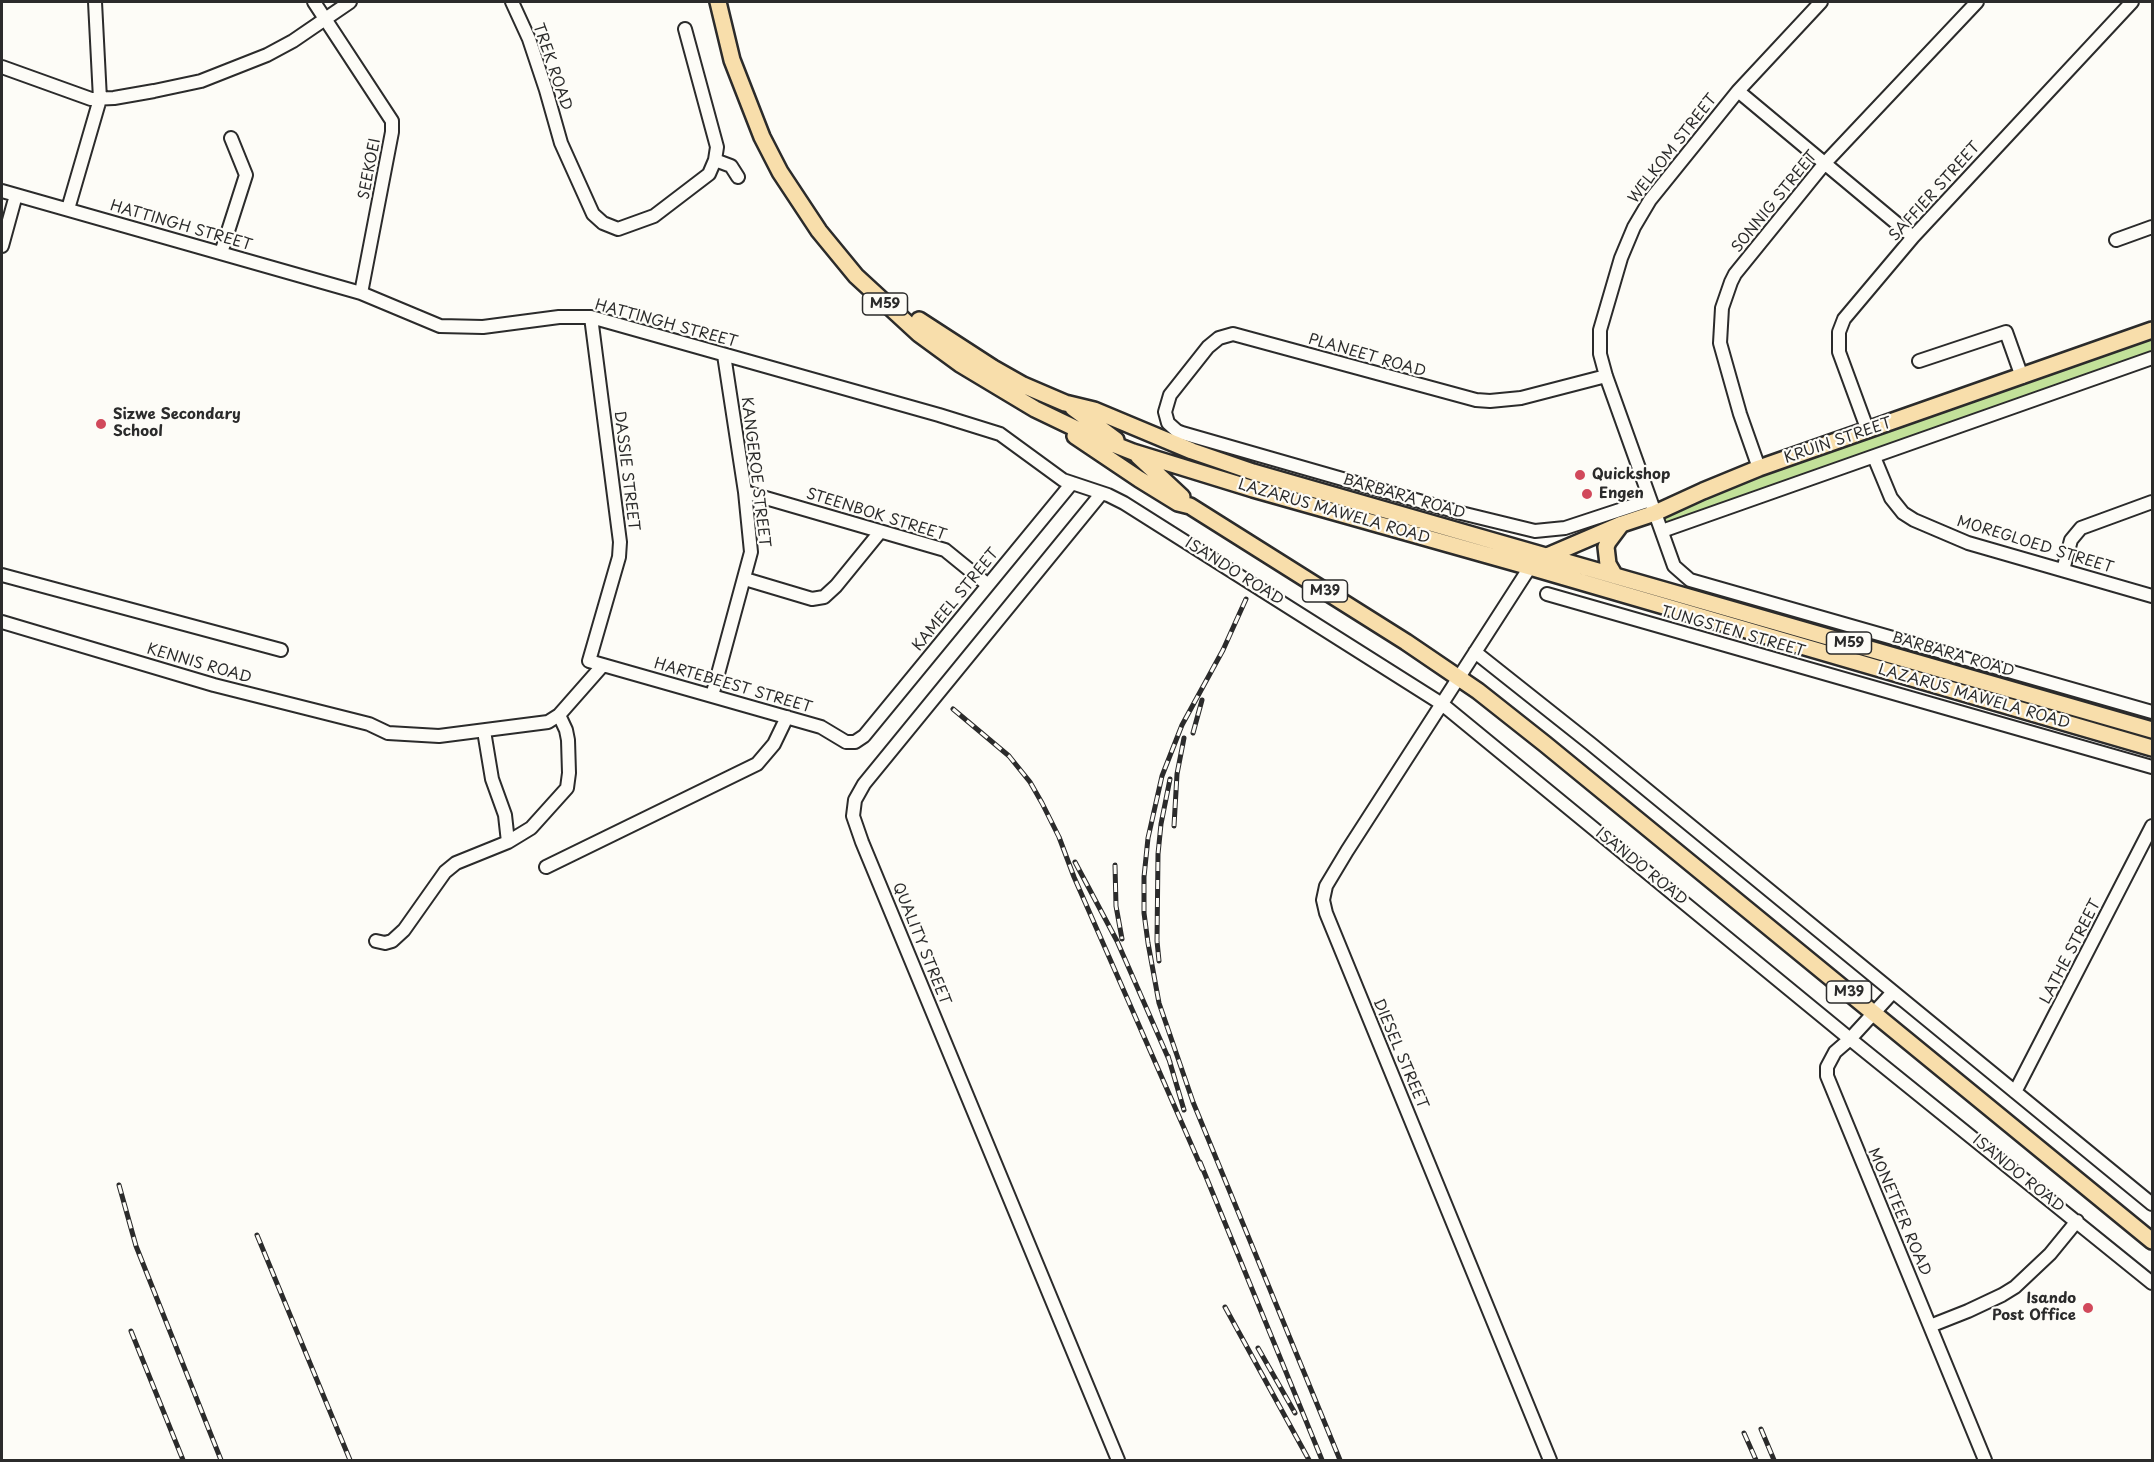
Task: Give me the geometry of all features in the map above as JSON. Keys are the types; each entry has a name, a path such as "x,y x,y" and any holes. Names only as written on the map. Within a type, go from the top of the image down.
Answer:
{"main road":[{"name":"LAZARUS MAWELA ROAD","path":"718,2 735,67 762,137 786,182 819,231 856,276 920,334 960,364 1035,410 1134,452 1253,489 2152,748"},
{"name":"LAZARUS MAWELA ROAD","path":"728,2 738,51 760,113 778,152 815,212 853,260 887,295 930,329 1023,385 1065,403 1094,410 1192,451 1253,472 2152,730"},
{"name":"KRUIN STREET","path":"1530,567 1546,556 1622,524 1652,507 2152,330"},
{"name":"M39","path":"1065,403 1134,452 1190,507 1406,642 1459,678 1545,744 2152,1240"},
{"name":"M39","path":"1035,410 1139,479 1178,503 1190,507"},
{"path":"1615,576 1607,559 1606,548 1611,536 1622,524"}],"street":[{"path":"68,209 100,99 95,2"},
{"name":"SEEKOEI","path":"314,2 392,122 361,293"},
{"path":"2,67 83,97 100,99 170,88 216,75 279,50 350,2"},
{"name":"TREK ROAD","path":"512,2 540,72 561,143 593,214 603,223 618,229 654,216 709,174 715,160"},
{"name":"WELKOM STREET","path":"1652,507 1600,354 1600,330 1621,258 1634,227 1650,200 1738,91 1821,2"},
{"name":"SONNIG STREET","path":"1759,468 1722,357 1719,334 1722,308 1735,274 1825,163 1977,2"},
{"name":"SAFFIER STREET","path":"1868,431 1842,362 1838,345 1839,332 1844,319 1913,237 2132,2"},
{"path":"685,29 717,147 715,160 731,166 738,177"},
{"path":"1738,91 1913,237"},
{"path":"221,253 246,175 231,138"},
{"name":"HATTINGH STREET","path":"2,191 361,293 410,312 432,324 447,328 591,317 1000,434 1055,476 1101,494"},
{"path":"2,246 16,195"},
{"path":"2116,240 2152,227"},
{"name":"DASSIE STREET","path":"589,661 620,549 591,317"},
{"path":"1919,361 2006,332 2022,377"},
{"name":"PLANEET ROAD","path":"1166,418 1166,404 1170,395 1208,347 1219,338 1233,334 1476,400 1521,398 1606,376"},
{"name":"KANGEROE STREET","path":"712,696 752,552 724,355"},
{"name":"KRUIN STREET","path":"1662,531 2152,358"},
{"name":"BARBARA ROAD","path":"1166,418 1172,428 1182,433 1461,513 1535,531 1565,528 1652,507 1674,566 1689,580 2152,712"},
{"name":"MOREGLOED STREET","path":"1874,457 1891,498 1904,513 1914,520 1968,543 2152,596"},
{"name":"KAMEEL STREET","path":"864,736 1072,483"},
{"name":"STEENBOK STREET","path":"745,492 945,550 988,585"},
{"name":"ISANDO ROAD","path":"1101,494 1124,503 1442,704 2152,1283"},
{"name":"QUALITY STREET","path":"1101,494 864,784 853,808 856,826 1118,1461"},
{"path":"2063,570 2071,540 2081,528 2152,502"},
{"path":"745,579 812,599 824,597 836,586 880,532"},
{"path":"1459,678 1530,567"},
{"path":"2,576 281,650"},
{"name":"TUNGSTEN STREET","path":"1547,594 2152,767"},
{"name":"KENNIS ROAD","path":"2,622 214,685 369,724 388,733 439,736 537,725 548,723 559,715"},
{"path":"1474,652 1591,744 2152,1204"},
{"name":"HARTEBEEST STREET","path":"589,661 821,727 849,743 864,736"},
{"path":"376,941 385,943 392,941 404,930 445,872 456,863 508,842 531,828 567,788 568,740 559,715 603,665"},
{"name":"DIESEL STREET","path":"1459,678 1330,879 1324,893 1324,908 1550,1461"},
{"path":"546,867 757,764 774,744 787,717"},
{"path":"484,731 492,779 505,816 508,842"},
{"name":"LATHE STREET","path":"2015,1092 2152,826"},
{"name":"MONETEER ROAD","path":"1893,992 1830,1060 1827,1067 1828,1083 1985,1461"},
{"path":"1930,1326 1977,1307 2015,1287 2039,1266 2077,1221"}],"green space":[{"path":"2152,337 2152,353 1680,519 1665,521 1665,515 1700,498"}],"railway":[{"path":"1246,599 1223,650 1182,725 1162,776 1148,838 1144,877 1144,913 1159,1003 1193,1102 1340,1460"},
{"path":"1193,733 1202,700"},
{"path":"953,709 1009,756 1030,782 1042,803 1059,837 1074,877 1202,1169"},
{"path":"1174,826 1177,774 1184,738"},
{"path":"1159,961 1157,941 1158,854 1170,779"},
{"path":"1075,862 1117,941 1170,1062"},
{"path":"1115,865 1116,906 1122,939"},
{"path":"1168,1056 1184,1110"},
{"path":"1200,1162 1322,1460"},
{"path":"119,1185 136,1246 221,1460"},
{"path":"257,1235 350,1460"},
{"path":"1225,1307 1309,1460"},
{"path":"131,1331 183,1460"},
{"path":"1258,1348 1295,1413"},
{"path":"1761,1429 1774,1460"},
{"path":"1744,1433 1756,1460"}],"place":[{"name":"Sizwe Secondary School","path":"101,424"},
{"name":"Quickshop","path":"1580,475"},
{"name":"Engen","path":"1587,494"},
{"name":"Isando Post Office","path":"2088,1308"}]}
